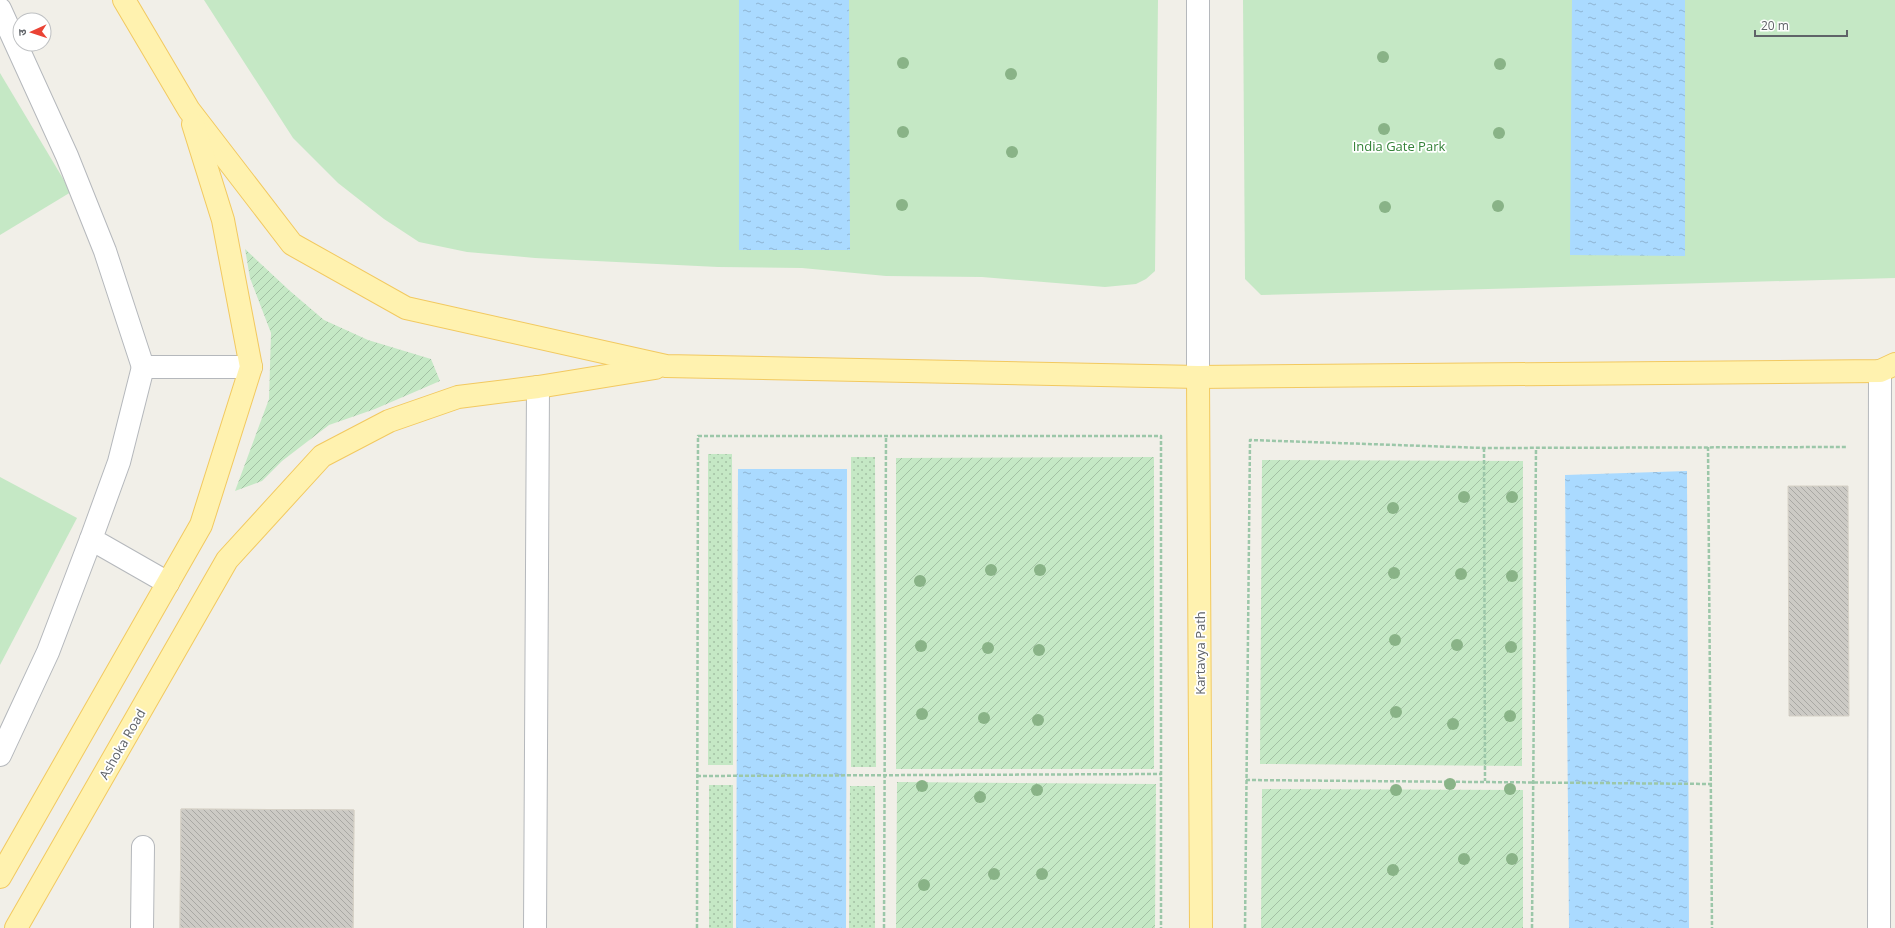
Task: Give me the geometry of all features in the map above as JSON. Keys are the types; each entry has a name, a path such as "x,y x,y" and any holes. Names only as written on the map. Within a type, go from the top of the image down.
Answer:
{"main road":[{"path":"124,0 189,110 292,244 406,308 666,366 1198,377 1890,370"},
{"path":"0,877 201,525 251,367 223,220 189,110"},
{"name":"Ashoka Road","path":"16,928 227,560 322,456 389,421 458,397 538,387 666,366"},
{"name":"Kartavya Path","path":"1198,377 1202,928"}],"street":[{"path":"1198,0 1198,377"},
{"path":"0,8 67,156 102,244 143,367 119,462 91,539 48,652 0,755"},
{"path":"143,367 251,367"},
{"path":"1879,928 1890,370"},
{"path":"535,928 538,387"},
{"path":"91,539 168,583"},
{"path":"142,928 143,847"}],"path":[{"path":"697,928 698,436 1162,436 1161,928"},
{"path":"884,928 886,436"},
{"path":"1245,928 1250,440 1484,448 1847,447"},
{"path":"1708,447 1712,928"},
{"path":"1484,448 1485,781"},
{"path":"1532,928 1536,448"},
{"path":"697,776 1161,774"},
{"path":"1246,780 1712,784"}],"green space":[{"path":"204,0 1158,0 1155,271 1146,279 1136,284 1105,287 982,277 886,276 802,268 718,267 535,258 467,252 419,242 384,219 338,183 293,138"},
{"name":"India Gate Park","path":"1243,0 1895,0 1895,278 1261,295 1245,279"},
{"path":"0,73 71,192 0,235"},
{"path":"245,249 324,320 368,340 431,359 440,381 375,409 329,425 282,461 262,481 235,491 269,399 271,333 250,278"},
{"path":"708,454 732,454 733,765 708,765"},
{"path":"851,457 875,457 876,767 851,767"},
{"path":"1154,457 1154,769 896,769 896,458"},
{"path":"1262,460 1523,461 1522,766 1260,764"},
{"path":"0,477 77,518 0,665"},
{"path":"897,782 1156,784 1155,928 896,928"},
{"path":"709,785 733,785 733,928 709,928"},
{"path":"850,786 875,786 875,928 849,928"},
{"path":"1262,789 1523,790 1523,928 1261,928"}],"water":[{"path":"739,0 849,0 850,250 739,250"},
{"path":"1572,0 1685,0 1685,256 1570,255"},
{"path":"738,469 847,469 846,928 736,928"},
{"path":"1687,471 1689,928 1569,928 1565,475"}],"building":[{"path":"1788,486 1848,486 1849,716 1789,716"},
{"path":"181,809 354,810 353,928 314,928 313,850 229,850 229,928 180,928"},
{"path":"181,809 354,810 353,928 180,928"}]}
